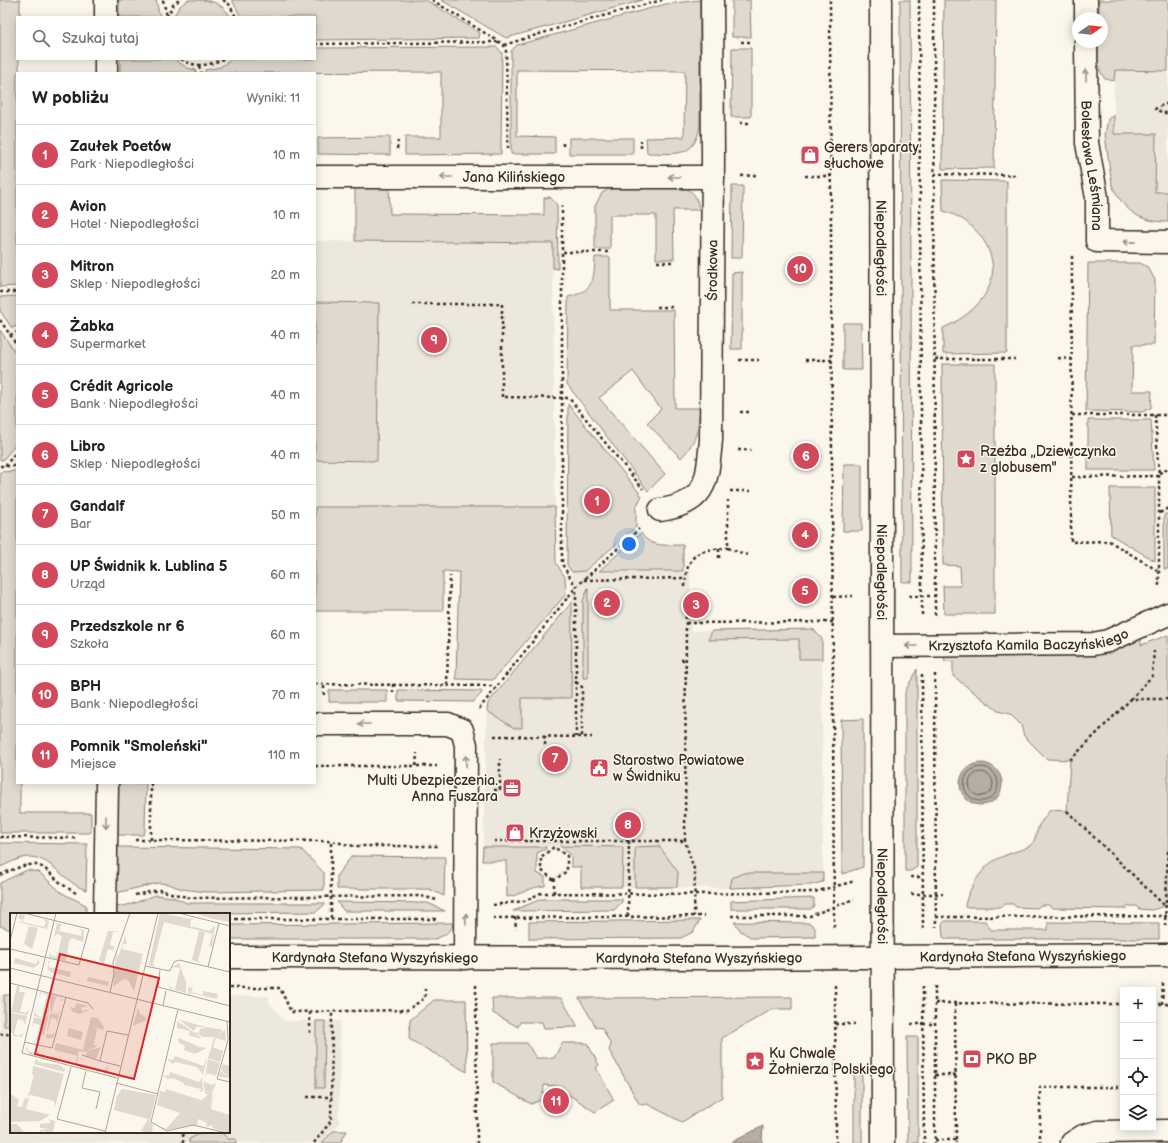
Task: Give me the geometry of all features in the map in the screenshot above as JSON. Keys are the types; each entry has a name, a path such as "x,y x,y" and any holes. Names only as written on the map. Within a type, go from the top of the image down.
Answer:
{"street":[{"path":"106,0 106,16"},
{"name":"Środkowa","path":"660,510 679,507 692,500 703,487 709,465 711,440 713,176 712,0"},
{"name":"Niepodległości","path":"881,0 884,877 882,957 883,1143"},
{"path":"1086,0 1086,12"},
{"name":"Bolesława Leśmiana","path":"1086,48 1087,143 1097,198 1097,241 1168,242"},
{"path":"106,60 106,72"},
{"name":"Jana Kilińskiego","path":"316,177 713,176"},
{"name":"Krzysztofa Kamila Baczyńskiego","path":"883,646 1093,644 1108,641 1168,614"},
{"path":"316,724 448,724 462,730 466,745 465,958"},
{"path":"105,913 106,784"},
{"name":"Kardynała Stefana Wyszyńskiego","path":"230,957 465,958 1168,955"},
{"path":"1072,1143 1083,1136 1098,1132 1168,1131"}],"path":[{"path":"163,0 167,16"},
{"path":"168,16 173,6 179,0"},
{"path":"223,0 229,4 235,16"},
{"path":"432,0 500,42 504,46 506,51 508,151"},
{"path":"504,46 559,28 662,0"},
{"path":"830,0 834,622 834,936"},
{"path":"919,0 922,596 929,646 936,930"},
{"path":"923,930 922,894 929,646 935,596 934,0"},
{"path":"316,44 500,42"},
{"path":"183,60 199,66 211,64 221,60"},
{"path":"199,66 201,72"},
{"path":"1168,104 1164,104 1155,109 1163,113 1168,113"},
{"path":"934,174 1016,175"},
{"path":"805,176 831,176"},
{"path":"561,201 563,210 561,396 562,564 576,587 576,737"},
{"path":"563,252 610,252"},
{"path":"1072,255 1072,542 1109,542 1160,572 1159,474 1155,415"},
{"path":"657,262 674,262"},
{"path":"0,292 16,292"},
{"path":"316,684 496,686 576,587 660,510 570,398 561,396 502,398 502,304 412,304"},
{"path":"657,307 674,307"},
{"path":"0,320 16,343"},
{"path":"10,334 16,332"},
{"path":"935,358 1015,359"},
{"path":"1058,358 1072,358"},
{"path":"733,360 759,360"},
{"path":"805,360 832,360"},
{"path":"1072,415 1165,415"},
{"path":"6,466 16,452"},
{"path":"0,466 16,466"},
{"path":"1072,477 1159,474 1168,469"},
{"path":"728,491 752,491"},
{"path":"1159,514 1168,508"},
{"path":"728,548 750,556"},
{"path":"719,549 719,558"},
{"path":"685,587 690,563"},
{"path":"447,685 450,576"},
{"path":"584,580 686,578"},
{"path":"833,597 859,596"},
{"path":"905,596 935,596"},
{"path":"686,616 685,841 695,872 694,916"},
{"path":"686,623 834,622"},
{"path":"681,660 686,660"},
{"path":"1070,760 1152,676"},
{"path":"576,682 582,687 582,737"},
{"path":"1131,699 1168,699"},
{"path":"487,736 592,737"},
{"path":"545,736 545,745"},
{"path":"500,759 500,790"},
{"path":"316,766 444,766"},
{"path":"151,784 151,840 331,841 354,846 438,846"},
{"path":"1067,811 1165,906"},
{"path":"0,837 94,838 106,840"},
{"path":"331,841 331,918"},
{"path":"498,841 685,841"},
{"path":"554,841 554,847"},
{"path":"628,916 629,841"},
{"path":"554,847 567,856 568,871 554,880"},
{"path":"554,847 541,856 541,870 554,880"},
{"path":"936,917 1166,916 1165,906 1168,851"},
{"path":"0,875 28,864 37,864 44,867 81,896"},
{"path":"906,877 923,877"},
{"path":"554,880 554,893"},
{"path":"492,905 524,901 541,893 694,894 814,892 856,881"},
{"path":"128,898 146,891 159,890 191,898 421,896 440,901"},
{"path":"904,894 943,894"},
{"path":"731,916 810,916 858,898"},
{"path":"515,917 704,916"},
{"path":"230,919 444,919"},
{"path":"835,980 836,1143"},
{"path":"923,983 924,1143"},
{"path":"230,988 280,988 291,1012 332,1012 407,1010 425,998 425,984 432,984"},
{"path":"469,984 476,984 476,1143"},
{"path":"935,984 935,1142 956,1141 955,1004"},
{"path":"935,1004 1120,1004"},
{"path":"1156,1004 1168,1004"},
{"path":"310,1012 310,1033"},
{"path":"314,1143 331,1121 332,1012"},
{"path":"836,1024 856,1024"},
{"path":"907,1024 935,1024"},
{"path":"935,1075 956,1075"},
{"path":"1040,1143 1040,1087 1120,1087"},
{"path":"307,1097 332,1097"}],"shaded area":[{"path":"0,0 20,0 20,16 16,16 16,60 19,60 19,72 16,72 16,286 0,287"},
{"path":"119,0 156,0 160,16 119,16"},
{"path":"188,0 208,1 218,4 227,11 230,16 174,16 180,6"},
{"path":"232,0 426,0 480,33 479,38 316,40 316,16 240,16"},
{"path":"441,0 643,0 506,38"},
{"path":"700,0 700,125 693,144 688,149 682,152 674,153 647,153 646,138 684,137 685,71 517,70 517,136 555,137 555,154 511,154 511,51 517,45 666,4"},
{"path":"732,0 750,0 751,37 732,37"},
{"path":"900,0 910,0 912,582 902,582"},
{"path":"944,0 996,0 994,168 942,169"},
{"path":"1099,0 1168,0 1168,71 1115,70 1114,81 1105,79 1100,70 1098,48 1108,48 1108,12 1099,12"},
{"path":"1168,0 1168,215 1114,134 1114,81 1115,70"},
{"path":"497,47 502,53 501,154 405,155 405,137 441,137 441,72 205,72 205,70 220,67 230,60 316,60 316,48"},
{"path":"732,48 751,48 751,117 731,117"},
{"path":"120,60 175,60 187,68 196,70 196,72 120,72"},
{"path":"1114,115 1114,134 1156,134 1155,192 1168,192 1168,222 1149,220 1134,213 1122,202 1112,185 1105,135 1108,119"},
{"path":"390,137 390,155 318,154 318,138"},
{"path":"569,138 633,138 633,154 569,154"},
{"path":"942,180 1007,181 1007,353 943,354 943,328 962,318 979,303 987,291 992,278 992,265 990,253 984,241 976,231 955,215 943,211"},
{"path":"355,186 389,186 390,214 544,215 544,198 550,197 557,205 558,269 553,268 553,243 355,241"},
{"path":"613,186 684,187 693,193 698,202 699,210 673,210 674,259 656,259 656,215 610,215 610,249 595,249 595,206 602,193"},
{"path":"732,186 743,186 742,258 731,258"},
{"path":"316,241 553,243 555,507 316,507"},
{"path":"595,257 610,257 610,310 674,310 675,408 700,408 694,441 681,458 647,423 661,409 633,371 599,398 665,474 648,491 567,384 568,297 577,295 588,288 593,278"},
{"path":"1088,263 1140,263 1148,267 1155,280 1154,345 1133,345 1132,391 1152,391 1151,408 1142,412 1086,411"},
{"path":"742,272 742,349 731,349 732,273"},
{"path":"16,296 16,326 12,328 0,311 0,297"},
{"path":"316,302 379,303 377,461 316,460"},
{"path":"843,323 861,323 862,370 843,370"},
{"path":"0,330 16,354 16,443 3,460 0,460"},
{"path":"942,364 995,364 995,614 944,614 943,586 961,586 960,566 943,565"},
{"path":"568,404 642,496 636,507 636,527 585,571 572,572 567,565"},
{"path":"1088,420 1151,420 1154,470 1088,470"},
{"path":"844,464 862,464 862,531 843,531"},
{"path":"16,471 16,784 20,784 20,813 91,813 91,832 89,833 0,833 0,472"},
{"path":"1110,488 1155,488 1155,561 1111,535"},
{"path":"316,507 555,507 556,563 565,577 566,594 493,680 456,679 459,572 443,571 443,611 316,611"},
{"path":"1168,513 1168,569 1164,569 1164,515"},
{"path":"641,533 649,541 659,545 683,545 683,571 599,571"},
{"path":"690,571 691,631 813,629 822,639 823,882 810,885 730,888 622,887 623,847 483,847 487,711 522,698 571,698 572,572"},
{"path":"588,588 588,678 583,678 583,601"},
{"path":"572,602 571,698 522,698 522,728 514,728 487,711 488,703"},
{"path":"813,629 822,639 822,659 799,659 799,639 708,640 712,631"},
{"path":"1168,635 1168,905 1152,910 1139,909 1136,906 1129,906 1125,909 1052,908 1049,905 1041,905 1037,908 1016,907 1013,904 1005,904 1001,907 965,907 968,895 980,874 990,863 1030,846 1034,841 1039,825 1050,810 1067,811 1070,760 1047,759 1024,736 1021,725 1010,714 998,711 953,676 953,662 944,661 945,655 1062,652 1076,657 1095,653 1141,637 1141,645"},
{"path":"917,669 917,867 911,871 905,871 905,692"},
{"path":"329,690 387,690 387,702 329,702"},
{"path":"398,690 481,691 482,693 473,702 398,701"},
{"path":"863,719 863,867 842,874 841,720"},
{"path":"115,784 146,784 145,831 143,835 115,835"},
{"path":"0,843 87,844 86,890 71,882 51,865 36,858 27,857 0,867"},
{"path":"560,846 623,847 622,887 581,887 581,867 571,867 571,855"},
{"path":"659,846 678,872 677,887 635,887 635,847"},
{"path":"116,847 301,849 324,873 324,890 207,892 182,889 168,884 158,883 116,893"},
{"path":"483,847 546,847 546,849 537,853 537,873 545,877 545,886 535,887 507,897 506,861 482,861"},
{"path":"352,856 445,857 444,896 429,889 337,889 337,875"},
{"path":"27,870 39,872 62,893 86,905 86,913 10,913 10,930 0,926 0,883"},
{"path":"743,873 823,873 823,882 810,885 730,888 732,878"},
{"path":"155,895 173,897 187,903 324,903 324,905 316,912 115,913 116,907 132,904"},
{"path":"814,898 814,906 811,909 731,909 731,901"},
{"path":"541,899 622,899 622,902 614,910 513,911"},
{"path":"337,902 428,903 445,911 344,911"},
{"path":"700,920 693,932 681,938 529,939 529,922"},
{"path":"945,921 985,921 991,930 1048,930 1048,922 1159,923 1159,939 947,939 943,937 942,924"},
{"path":"734,922 810,923 815,928 815,937 752,938 741,931"},
{"path":"452,923 453,926 443,935 435,939 230,939 230,925"},
{"path":"0,995 10,995 10,1133 230,1133 230,996 269,996 269,1002 285,1021 340,1021 339,1124 322,1143 0,1143"},
{"path":"4,995 10,995 10,1026 4,1026"},
{"path":"792,997 792,1009 773,1009 722,1038 722,1097 682,1122 647,1104 640,1105 609,1050 611,1045 602,1028 596,1027 579,998"},
{"path":"492,998 561,998 578,1027 544,1028 542,1022 520,1022 518,1027 493,1013"},
{"path":"434,1000 466,1000 467,1072 409,1039 410,1020"},
{"path":"316,1021 325,1021 324,1088 316,1088"},
{"path":"907,1037 918,1037 918,1143 908,1143"},
{"path":"493,1043 527,1043 536,1058 554,1058 562,1043 587,1043 599,1065 596,1068 614,1100 595,1112 556,1086 544,1085 543,1099 531,1104 493,1082"},
{"path":"860,1068 862,1075 862,1143 854,1143 854,1072"},
{"path":"333,1131 347,1131 340,1143 322,1143"},
{"path":"202,1133 222,1133 228,1139 236,1139 236,1143 189,1143 189,1139"}],"water":[{"path":"977,763 985,763 996,769 1002,780 1002,788 996,799 985,805 977,805 966,799 960,788 960,780 966,769"},
{"path":"763,1126 762,1143 730,1143"}],"place":[{"name":"Gerers aparaty słuchowe","path":"810,155"},
{"name":"BPH","path":"800,269"},
{"name":"Przedszkole nr 6","path":"434,340"},
{"name":"Libro","path":"806,456"},
{"name":"Rzeźba ,,Dziewczynka z globusem\"","path":"966,459"},
{"name":"Zaułek Poetów","path":"597,501"},
{"name":"Żabka","path":"805,535"},
{"name":"Crédit Agricole","path":"805,591"},
{"name":"Avion","path":"607,603"},
{"name":"Mitron","path":"696,605"},
{"name":"Gandalf","path":"555,759"},
{"name":"Starostwo Powiatowe w Świdniku","path":"599,768"},
{"name":"Multi Ubezpieczenia. Anna Fuszara","path":"512,788"},
{"name":"UP Świdnik k. Lublina 5","path":"628,825"},
{"name":"Krzyżowski","path":"515,833"},
{"name":"PKO BP","path":"972,1059"},
{"name":"Ku Chwale Żołnierza Polskiego","path":"755,1061"},
{"name":"Pomnik \"Smoleński\"","path":"556,1101"}]}
